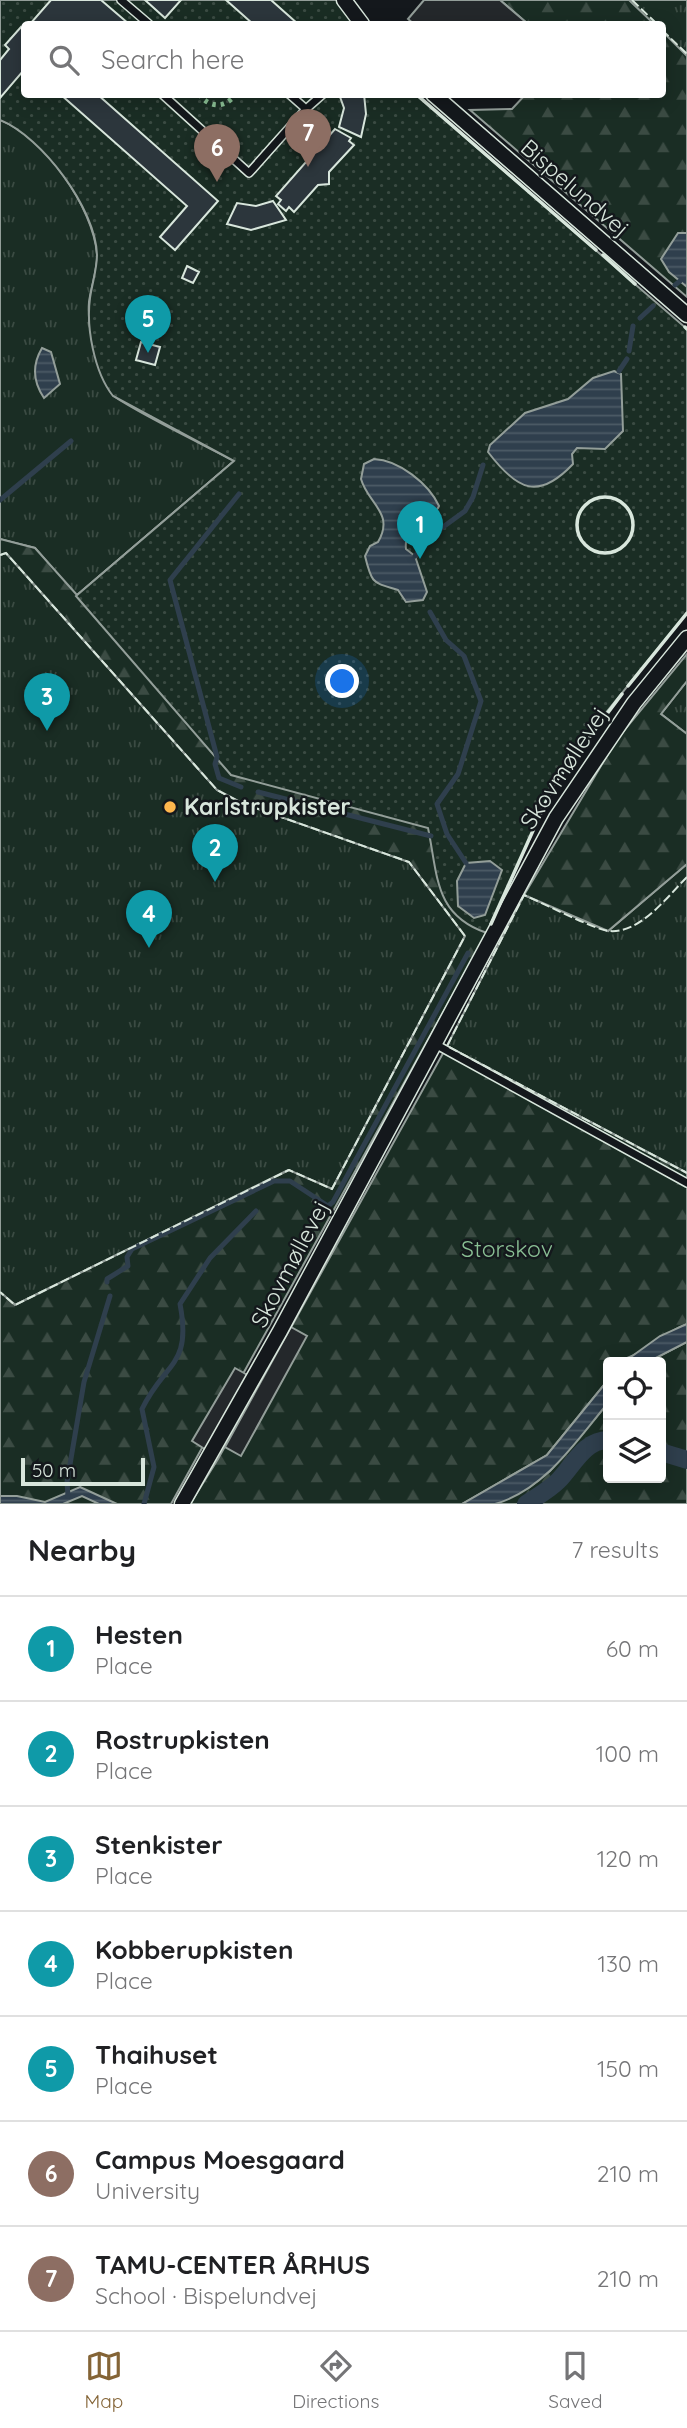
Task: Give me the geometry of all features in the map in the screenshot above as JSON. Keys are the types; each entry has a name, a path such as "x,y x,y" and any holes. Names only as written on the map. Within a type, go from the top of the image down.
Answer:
{"street":[{"path":"344,0 360,21"},
{"name":"Bispelundvej","path":"438,98 687,315"},
{"name":"Skovmøllevej","path":"182,1504 274,1342 556,818 586,769 687,638"}],"lane":[{"path":"121,0 146,21"},
{"path":"166,98 248,173 318,98"},
{"path":"294,98 306,109"},
{"path":"435,1044 687,1183"}],"green space":[{"path":"0,0 337,0 351,21 21,21 21,98 419,98 687,329 687,613 574,752 554,784 487,933 457,916 448,905 437,878 428,828 231,775 76,596 234,461 113,396 106,386 96,362 89,322 97,255 87,217 77,197 49,158 33,142 0,120"},
{"path":"500,0 629,0 651,21 524,21"},
{"path":"625,0 687,0 687,60 666,40 666,21 646,21"},
{"path":"666,35 687,56 687,297 470,110 512,109 522,98 666,98"},
{"path":"0,120 33,141 49,157 76,195 86,216 97,254 89,302 90,324 98,362 112,394 149,417 234,461 76,596 35,548 0,539"},
{"path":"234,461 597,725 554,784 487,933 171,1504 0,1504 0,1292 15,1305 289,1170 332,1189 465,936 409,862 244,804 217,790 6,553 0,555 0,539 35,548 77,595"},
{"path":"6,553 217,790 244,804 409,862 465,936 332,1189 288,1170 15,1305 0,1292 0,555"},
{"path":"687,654 687,681 661,714 687,734 687,864 608,931 524,895 617,739"},
{"path":"687,681 687,734 661,714"},
{"path":"687,864 687,1173 447,1046 524,895 608,931"},
{"name":"Storskov","path":"447,1046 687,1173 687,1324 629,1357 603,1357 603,1386 547,1455 462,1504 190,1504 218,1459"},
{"path":"687,1342 687,1504 494,1504 530,1487 550,1471 603,1409 603,1483 666,1483 666,1357 658,1357"}],"shaded area":[{"path":"424,0 500,0 524,21 410,21 408,19"},
{"path":"291,1327 307,1336 241,1456 225,1447"},
{"path":"235,1368 251,1377 208,1451 192,1441"}],"water":[{"path":"678,233 687,233 687,287 669,272 661,259"},
{"path":"42,348 51,352 60,384 44,398 35,373"},
{"path":"614,371 621,374 623,431 605,449 577,448 572,454 573,464 549,483 538,486 518,482 488,452 490,445 525,413 568,399 593,378"},
{"path":"374,459 384,460 412,475 428,490 439,506 413,530 406,541 406,549 415,556 427,592 423,600 406,602 398,590 378,583 370,572 365,556 370,546 378,542 383,523 382,516 361,479 364,464"},
{"path":"490,861 502,870 485,915 474,918 458,906 457,881 466,863"},
{"path":"687,1324 687,1342 658,1357 631,1357 660,1336"},
{"path":"603,1386 603,1409 545,1476 513,1497 495,1504 462,1504 547,1455"},
{"path":"80,1487 117,1504 99,1504 82,1496 63,1504 0,1504 0,1496 17,1496 45,1502"}],"building":[{"path":"51,0 101,0 126,21 33,21"},
{"path":"145,0 181,0 165,18"},
{"path":"226,0 271,0 295,21 250,21"},
{"path":"21,27 21,74 0,98 0,60 9,49 5,45"},
{"path":"65,98 102,98 218,201 175,250 160,237 187,206"},
{"path":"340,98 364,98 366,114 361,137 339,127 344,108"},
{"path":"335,129 351,138 349,141 354,145 329,172 329,184 318,185 294,212 289,207 286,211 278,204 281,200 276,196"},
{"path":"273,201 286,220 251,230 227,224 237,203 256,206"},
{"path":"187,266 199,272 193,283 182,278"},
{"path":"141,342 160,347 155,365 136,360"}],"waterway":[{"path":"675,285 680,281"},
{"path":"640,318 653,306"},
{"path":"629,351 633,326"},
{"path":"619,371 627,359"},
{"path":"0,500 71,441"},
{"path":"415,556 432,535 465,511 473,497 483,465"},
{"path":"239,494 170,580 217,757 215,764 219,778 241,787"},
{"path":"430,612 446,640 464,656 481,701 458,774 437,804 447,834 466,863"},
{"path":"258,792 431,836"},
{"path":"107,1282 107,1279 128,1266 127,1257 132,1249 274,1181 290,1181 328,1206 333,1202 468,953"},
{"path":"144,1504 154,1467 142,1409 179,1352 183,1325 180,1304 210,1258 256,1211"},
{"path":"68,1496 67,1482 84,1382 110,1296"},
{"path":"526,1504 554,1484 592,1444 603,1441"},
{"path":"666,1454 687,1460"}],"hedge":[{"path":"202,98 217,105 233,98"}],"fence":[{"path":"632,0 654,21"},
{"path":"666,34 687,54"},
{"path":"0,555 6,553 217,790 244,804 409,862 465,936 332,1189 289,1170 15,1305 0,1292"},
{"path":"687,877 642,921 620,930 609,931 592,926 524,895 447,1046 687,1173"}],"wall":[{"path":"421,98 596,250"},
{"path":"603,255 635,284"},
{"path":"599,497 611,497 621,501 629,509 633,525 629,541 621,549 611,553 599,553 589,549 581,541 577,531 577,519 581,509 589,501 599,497"},
{"path":"628,686 687,613"},
{"path":"491,924 554,784 622,694"}],"place":[{"name":"TAMU-CENTER ÅRHUS","path":"308,167"},
{"name":"Campus Moesgaard","path":"217,182"},
{"name":"Thaihuset","path":"148,353"},
{"name":"Hesten","path":"420,559"},
{"name":"Stenkister","path":"47,731"},
{"name":"Karlstrupkister","path":"170,807"},
{"name":"Rostrupkisten","path":"215,882"},
{"name":"Kobberupkisten","path":"149,948"}]}
